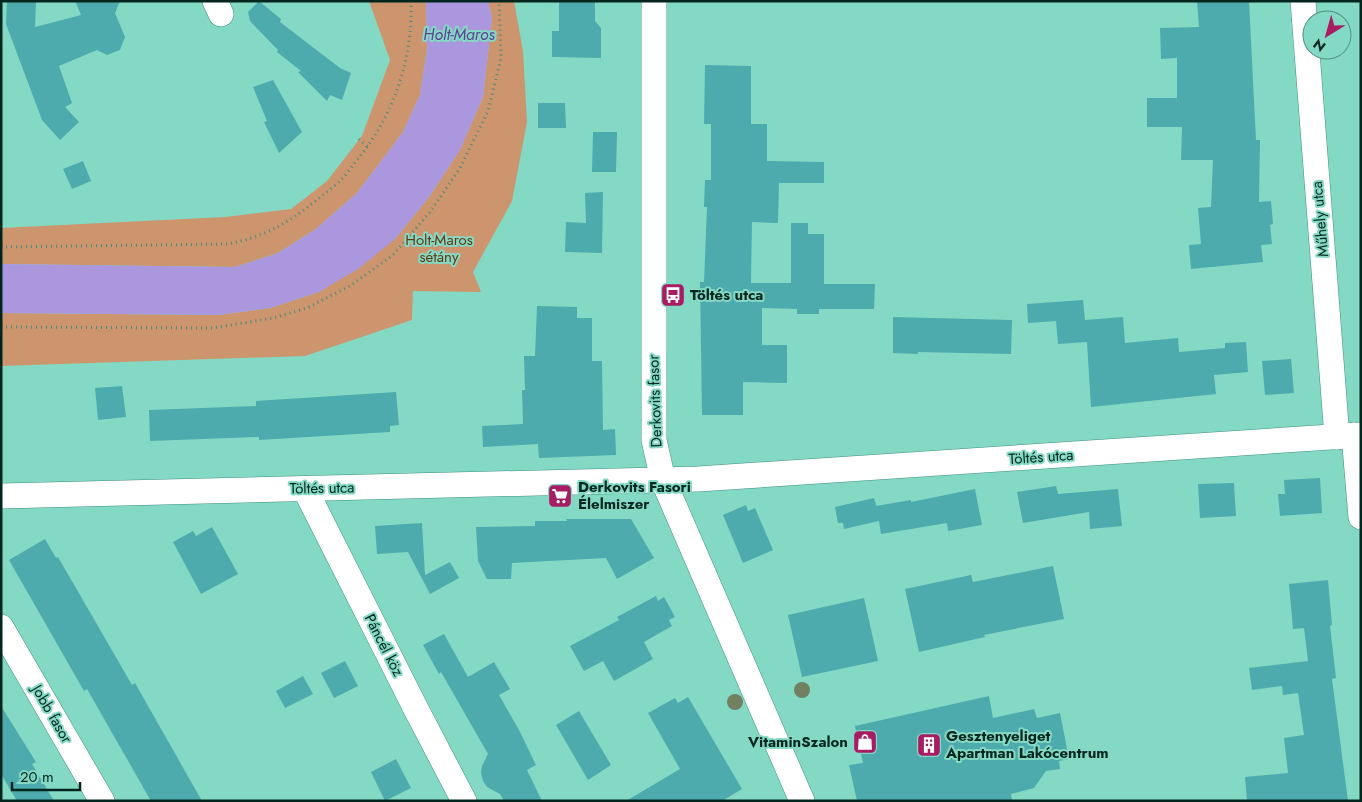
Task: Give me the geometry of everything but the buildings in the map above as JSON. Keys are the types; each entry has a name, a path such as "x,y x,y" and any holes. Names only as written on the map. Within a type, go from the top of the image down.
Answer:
{"street":[{"name":"Derkovits fasor","path":"654,1 654,440 663,480 802,801"},
{"name":"Műhely utca","path":"1303,1 1350,436 1361,516"},
{"name":"Töltés utca","path":"1,496 708,479 1350,436"},
{"name":"Páncél köz","path":"305,489 464,801"},
{"name":"Jobb fasor","path":"1,627 102,801"}],"path":[{"path":"1,247 199,246 251,240 279,228 306,209 341,180 368,147 389,111 400,84 407,55 412,24 411,1"},
{"path":"1,327 213,328 272,318 308,308 350,286 393,255 430,212 460,168 488,111 501,58 499,1"},
{"path":"359,140 368,147"}],"green space":[{"path":"369,1 426,1 427,49 420,95 403,132 357,193 316,229 278,253 235,267 1,264 1,228 225,217 291,209 327,181 362,136 390,60"},
{"name":"Holt-Maros sétány","path":"488,1 514,1 523,51 527,122 512,201 473,272 481,292 413,291 412,320 305,356 1,366 1,313 218,315 270,308 319,292 395,239 429,197 460,150 483,97 492,18"}],"water":[{"name":"Holt-Maros","path":"426,1 488,1 492,18 483,97 460,150 429,197 395,239 358,269 319,292 270,308 218,315 1,313 1,264 235,267 278,253 316,229 357,193 403,132 420,95 427,49"}],"place":[{"name":"Töltés utca","path":"673,295"},
{"name":"Derkovits Fasori Élelmiszer","path":"560,496"},
{"name":"VitaminSzalon","path":"865,742"},
{"name":"Gesztenyeliget Apartman Lakócentrum","path":"929,745"}]}
